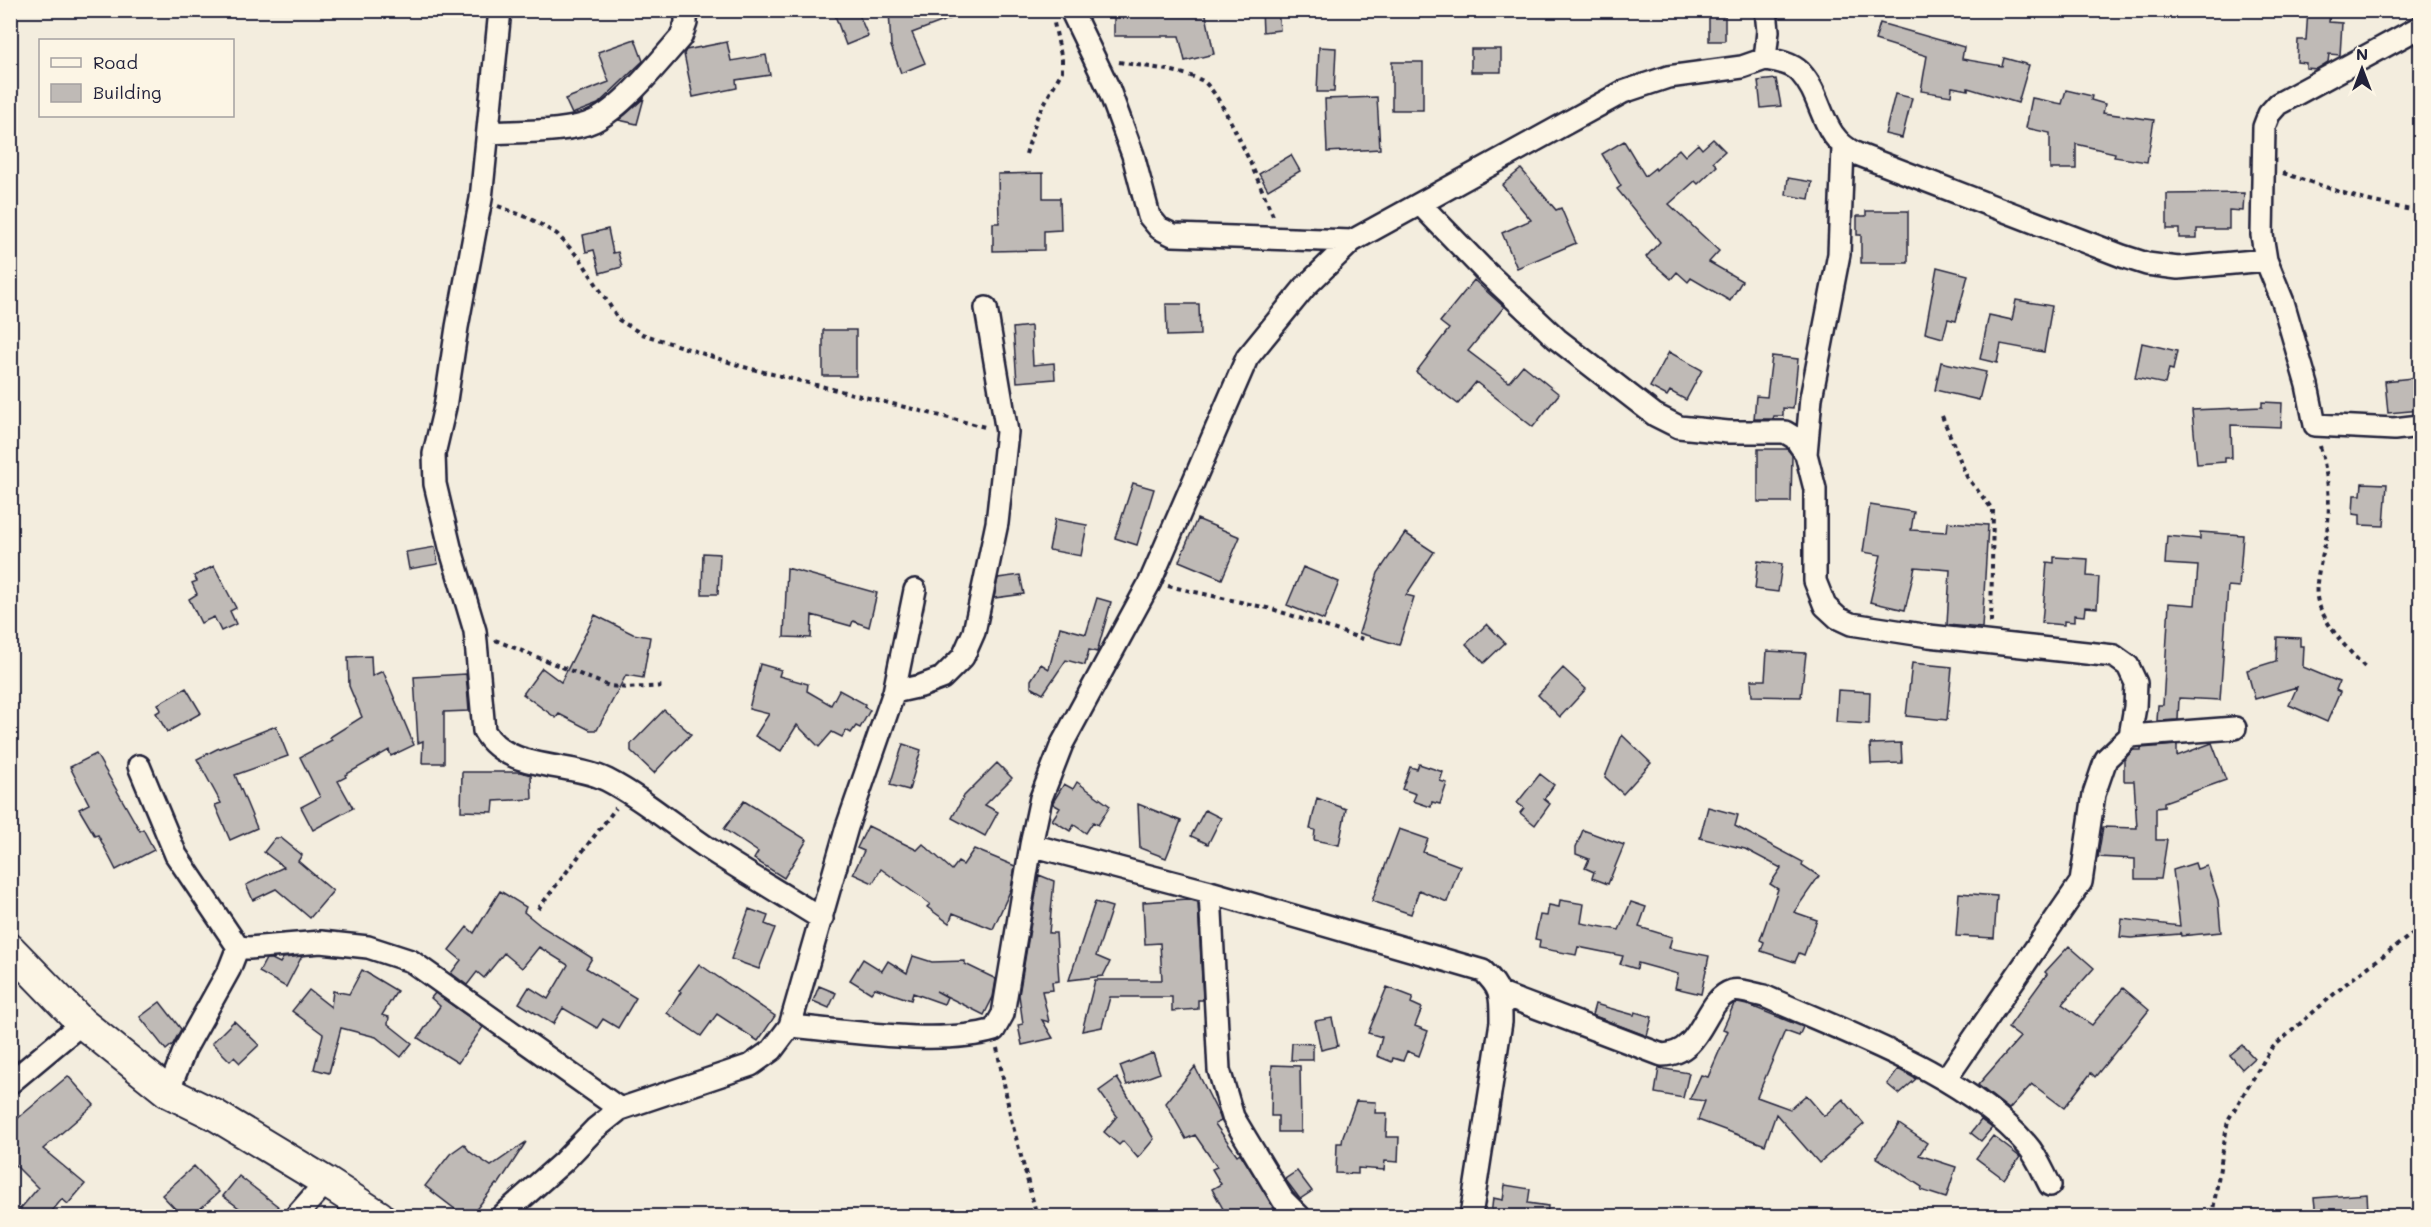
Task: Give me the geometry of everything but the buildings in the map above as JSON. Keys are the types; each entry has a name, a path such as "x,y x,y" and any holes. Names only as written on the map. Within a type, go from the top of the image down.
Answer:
{"street":[{"path":"500,10 481,199 457,327 445,407 434,454 438,495 450,547 475,631 483,724 490,742 509,755 582,771 606,780 822,920"},
{"path":"488,133 574,127 594,121 616,107 681,37 686,23 686,10"},
{"path":"1765,58 1768,32 1766,10"},
{"path":"1062,15 1092,57 1108,87 1133,155 1149,216 1159,228 1173,235 1352,241"},
{"path":"2421,27 2278,104 2269,114 2264,127 2262,166 2262,235 2266,260 2283,302 2307,386 2315,424 2394,429 2421,426"},
{"path":"790,1026 921,1036 977,1035 994,1030 1003,1014 1030,845 1041,798 1062,744 1150,582 1247,358 1305,287 1352,241 1623,92 1668,77 1742,67 1765,58 1785,62 1799,72 1811,90 1833,136 1843,148 2147,264 2178,268 2266,260"},
{"path":"1806,454 1811,399 1839,254 1843,148"},
{"path":"1420,204 1483,269 1557,339 1654,415 1679,427 1728,432 1785,432 1796,438 1806,454 1815,489 1815,581 1825,606 1838,618 1851,624 2114,656 2128,666 2136,683 2130,736 2106,759 2094,794 2081,882 1947,1079"},
{"path":"894,692 942,678 963,657 974,632 997,523 1007,432 986,308"},
{"path":"502,1216 563,1162 595,1129 620,1109 751,1065 772,1050 790,1026 847,827 894,692 915,590"},
{"path":"2130,736 2235,728"},
{"path":"139,766 176,855 226,933 238,947 321,942 368,947 411,961 620,1109"},
{"path":"1030,845 1210,892 1483,970 1495,982 1501,994 1501,1022 1472,1216"},
{"path":"1210,892 1219,1070 1233,1117 1283,1200 1299,1216"},
{"path":"168,1092 185,1049 229,970 238,947"},
{"path":"10,949 82,1023 168,1092 215,1115 379,1216"},
{"path":"1501,994 1662,1055 1675,1054 1686,1047 1722,996 1733,990 1764,996 1947,1079 2000,1119 2028,1146 2050,1185"},
{"path":"10,1083 82,1023"},
{"path":"296,1216 326,1182"}],"path":[{"path":"1026,154 1036,117 1062,71 1062,15"},
{"path":"1092,57 1203,80 1214,90 1251,165 1282,238"},
{"path":"2262,166 2365,200 2421,212"},
{"path":"481,199 529,219 557,234 580,260 619,320 642,334 744,368 1007,432"},
{"path":"1942,416 1966,477 1993,510 1990,642"},
{"path":"2315,424 2329,478 2327,533 2318,574 2318,604 2341,643 2366,668"},
{"path":"1150,582 1272,609 1366,640"},
{"path":"475,631 609,686 627,688 665,686"},
{"path":"538,909 628,793"},
{"path":"2212,1216 2228,1120 2271,1049 2348,982 2421,928"},
{"path":"994,1030 1011,1119 1037,1216"}]}
